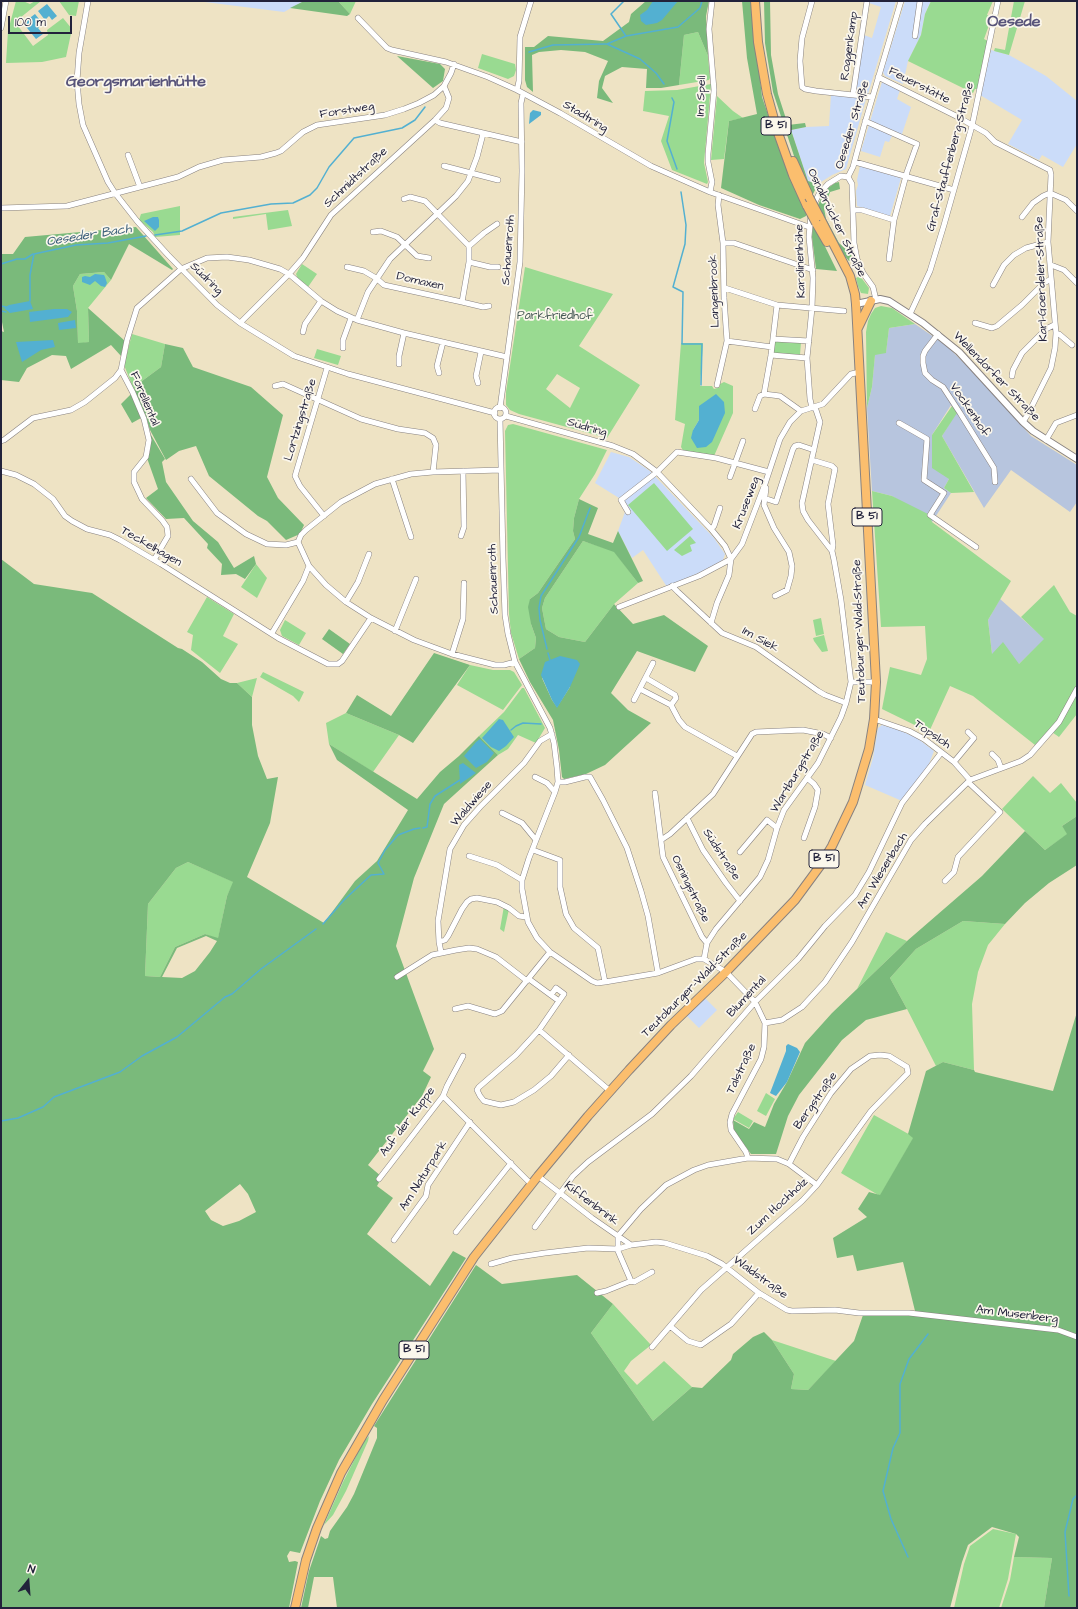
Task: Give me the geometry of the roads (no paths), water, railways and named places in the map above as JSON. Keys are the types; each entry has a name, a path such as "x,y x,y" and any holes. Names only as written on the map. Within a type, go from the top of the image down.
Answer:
{"main road":[{"name":"Osnabrücker Straße","path":"755,1 758,42 767,94 777,130 807,206 844,274 851,295 856,304"},
{"name":"Osnabrücker Straße","path":"760,1 763,43 770,92 788,150 809,197 815,222"},
{"path":"858,328 874,300"},
{"name":"Teutoburger-Wald-Straße","path":"295,1608 306,1560 330,1496 353,1450 446,1299 484,1243 531,1184 610,1091 671,1024 726,972 795,900 820,866 832,846 853,802 869,749 874,719 876,682 856,304"}],"street":[{"path":"1,28 6,1"},
{"name":"Südring","path":"88,1 79,53 77,81 83,125 108,182 115,193 136,221 217,305 240,323 294,356 327,368 495,413"},
{"path":"517,90 519,81 520,37 531,1"},
{"name":"Im Spell","path":"710,192 712,182 708,162 714,90 709,29 712,1"},
{"path":"812,1 802,38 800,61 802,87 805,90 872,97"},
{"name":"Roggenkamp","path":"853,94 867,1"},
{"name":"Oeseder Straße","path":"874,300 873,287 863,273 857,259 854,243 852,184 848,177 855,162 865,121 901,1"},
{"path":"915,36 920,1"},
{"name":"Graf-Stauffenberg-Straße","path":"910,314 930,270 972,126 998,1"},
{"name":"Stadtring","path":"358,18 387,48 454,64 488,77 517,90 645,163 710,192 815,222"},
{"name":"Forstweg","path":"1,208 67,206 178,177 199,167 223,160 261,157 276,153 281,151 310,128 317,125 385,115 404,110 434,95 444,86 454,64"},
{"name":"Feuerstätte","path":"878,76 926,102 931,102 986,133 995,142 1046,167 1050,170 1051,175"},
{"name":"Schmidtstraße","path":"240,323 303,258 331,215 435,120 446,108 449,98 444,86"},
{"name":"Schauenroth","path":"500,408 520,262 522,142 521,103 523,94"},
{"path":"435,120 440,123 483,134 522,142"},
{"path":"865,121 917,144 906,176 894,220 889,259"},
{"path":"357,320 368,292 390,259 439,214 468,181 472,173 483,134"},
{"path":"128,155 140,187"},
{"path":"855,162 954,190"},
{"path":"444,166 498,180"},
{"name":"Karl-Goerdeler-Straße","path":"1023,422 1051,368 1055,348 1056,333 1054,325 1051,265 1048,242 1051,175"},
{"name":"Karolinenhöhe","path":"832,551 808,520 803,511 802,503 820,422 810,399 807,358 812,308 815,222 814,202 823,189 837,178 841,176 848,177"},
{"path":"1022,217 1025,211 1033,203 1050,193 1066,200 1077,211"},
{"name":"Langenbrook","path":"717,385 727,341 724,298 724,243 718,205 719,195"},
{"path":"404,199 410,197 425,201 469,246 469,262 462,302"},
{"path":"853,210 862,210 894,220"},
{"path":"469,246 497,224"},
{"path":"373,232 381,231 397,237 418,256 429,258"},
{"path":"724,243 734,242 813,270"},
{"path":"993,285 1004,265 1014,255 1026,248 1048,242"},
{"path":"1,441 33,418 71,410 85,402 115,378 121,370 127,340 137,308 182,268 207,258 227,257 249,260 280,269 289,274 321,301 351,318 404,333 507,357"},
{"path":"469,262 490,267 498,267"},
{"path":"1051,265 1064,270 1077,283"},
{"name":"Domaxen","path":"347,267 364,271 384,285 483,308 489,306"},
{"path":"975,323 992,328 997,326 1022,305 1044,283 1051,279"},
{"path":"725,288 776,305 844,310"},
{"name":"Wellendorfer Straße","path":"856,304 874,300 889,301 910,314 938,334 959,352 1023,422 1046,440 1077,459"},
{"path":"303,332 305,324 321,301"},
{"path":"755,408 760,396 764,394 772,347 776,305"},
{"path":"343,348 343,340 351,318"},
{"path":"1012,376 1013,370 1022,353 1046,330 1054,325"},
{"path":"399,364 399,356 404,333"},
{"path":"1056,333 1072,345"},
{"name":"Vockenhof","path":"938,334 923,356 922,363 925,373 932,380 943,387 960,413 994,468 995,482"},
{"path":"773,339 809,341"},
{"path":"727,341 772,347"},
{"path":"439,373 437,366 443,342"},
{"path":"478,383 476,376 481,352"},
{"path":"771,354 807,358"},
{"name":"Lortzingstraße","path":"324,516 300,486 295,476 327,368"},
{"name":"Forellental","path":"121,370 144,419 148,436 148,451 146,457 134,472 134,482 142,499 167,527 168,536 154,560"},
{"path":"764,394 780,396 802,410 823,404 851,374 860,372"},
{"path":"275,386 283,384 361,419 398,429 425,433 433,438 436,445 433,472"},
{"path":"500,408 505,410 506,416 500,419 495,413 497,409 500,408"},
{"name":"Kruseweg","path":"619,607 731,562 742,544 784,430 802,410"},
{"path":"1046,440 1056,422 1077,415"},
{"name":"Südring","path":"506,416 614,446 633,454 657,472 711,529 725,546 731,562"},
{"name":"Schauenroth","path":"500,419 505,615 508,634 515,662 550,728 558,782"},
{"path":"899,423 927,439 924,480 944,493 930,515 976,547"},
{"path":"730,478 743,441"},
{"path":"764,498 776,502 793,448 799,445 814,450"},
{"path":"628,512 621,500 657,472 677,452 716,458 769,472"},
{"path":"812,460 832,466 835,469 828,504 833,545 832,551 841,600 851,682 876,682"},
{"path":"191,479 217,513 246,534 267,544 286,546 298,542 301,535 306,530 357,493 392,479 411,474 433,472 501,470"},
{"path":"461,536 464,527 463,471"},
{"name":"Teckelhagen","path":"1,472 16,475 34,484 53,499 63,513 72,521 87,529 115,537 272,633 328,664 338,664 342,661 371,618"},
{"path":"392,479 411,537"},
{"path":"765,484 764,505 774,528 789,552 792,566 787,590 775,596"},
{"path":"711,529 714,526 720,508"},
{"path":"298,542 310,566 326,585 346,602 371,618 395,631 452,654 495,665 504,665 515,662"},
{"path":"346,602 358,582 369,554"},
{"path":"711,623 717,603 729,575 731,562"},
{"path":"272,633 310,566"},
{"path":"395,631 416,578"},
{"path":"452,654 462,619 464,583"},
{"name":"Im Siek","path":"672,586 722,632 756,647 825,695 846,703"},
{"path":"634,700 654,663"},
{"path":"646,678 675,695 676,698 671,705"},
{"name":"Wartburgstraße","path":"704,959 707,943 724,918 760,877 768,860 784,810 818,763 831,738 846,703 851,682"},
{"path":"640,689 671,705 679,720 685,727 739,754"},
{"name":"Am Wiesenbach","path":"765,1023 782,1020 802,1007 814,996 852,942 911,840 945,803 969,781 1021,761 1030,755 1059,722 1077,690"},
{"name":"Topsloh","path":"874,719 909,731 924,739 954,762 969,781 1000,812 958,856 954,872 945,881"},
{"path":"661,840 670,834 713,794 752,734 756,732 803,730 823,734 831,738"},
{"name":"Topsloh","path":"954,762 974,738 968,732"},
{"name":"Waldwiese","path":"441,952 438,921 450,850 453,844 464,825 480,807 524,763 540,741 552,734"},
{"name":"Blumental","path":"535,1227 573,1176 588,1162 652,1114 691,1076 755,1002 798,959 825,926 854,895 869,872 902,804 941,753"},
{"path":"992,754 998,760 1001,768"},
{"path":"535,777 547,783 555,792"},
{"path":"658,973 648,916 639,884 627,848 603,800 590,777 558,782 522,880 526,917 537,938 550,952 588,979 597,983 658,973 696,959 704,959"},
{"path":"804,838 815,807 818,790 807,778"},
{"name":"Osningstraße","path":"655,793 663,857 702,936 707,943"},
{"path":"502,813 522,823 536,840"},
{"name":"Südstraße","path":"687,818 703,850 740,901"},
{"name":"Wartburgstraße","path":"740,852 767,820 777,828"},
{"path":"533,850 560,860 560,887 566,914 574,928 598,948 605,982"},
{"path":"469,856 496,864 522,880"},
{"path":"439,942 445,940 448,936 462,909 471,899 477,898 497,902 509,908 519,916 526,917"},
{"path":"397,977 432,955 441,952 469,948 482,951 496,957 559,1001"},
{"path":"455,1009 468,1006 493,1014 498,1014 505,1008 550,952"},
{"name":"Talstraße","path":"704,959 726,972 755,1002 765,1023 764,1047 761,1059 732,1114 730,1122 731,1130 746,1152 748,1158"},
{"path":"551,995 556,988 564,994 539,1030 516,1055 479,1087 478,1090 480,1096 484,1101 501,1105 514,1102 534,1090 551,1076 569,1055"},
{"path":"539,1030 610,1091"},
{"name":"Bergstraße","path":"789,1164 806,1131 831,1093 851,1068 870,1056 880,1055 889,1056 907,1067 908,1073"},
{"name":"Auf der Kuppe","path":"378,1179 443,1096 463,1056"},
{"name":"Zum Hochholz","path":"652,1347 701,1290 802,1201 817,1185 871,1111 908,1073"},
{"path":"443,1096 531,1184"},
{"name":"Am Naturpark","path":"394,1240 426,1196 428,1186 432,1178 470,1122"},
{"name":"Kiffenbrink","path":"538,1176 618,1236 649,1200 676,1179 694,1170 708,1166 748,1158 777,1159 789,1164 817,1185"},
{"path":"456,1232 511,1163"},
{"path":"618,1236 631,1245"},
{"path":"618,1236 618,1249 631,1281"},
{"name":"Waldstraße","path":"491,1264 512,1258 552,1252 588,1248 618,1249 631,1245 656,1242 665,1243 707,1256 727,1268 782,1308 792,1311 816,1310 859,1313 908,1313 952,1317"},
{"path":"597,1293 606,1292 631,1281 634,1282 652,1272"},
{"path":"670,1326 688,1341 701,1345 731,1324 759,1292"},
{"name":"Am Musenberg","path":"952,1317 1058,1330 1077,1337"}],"water":[{"path":"653,1 678,1 662,20 657,23 646,25 641,21 640,15 647,10"},
{"path":"47,4 57,16 52,20 49,16 45,20 38,11"},
{"path":"35,14 43,24 38,28 43,34 36,39 23,23"},
{"path":"533,110 541,112 541,115 529,124 530,113"},
{"path":"153,217 158,217 159,220 159,227 155,231 144,221"},
{"path":"95,274 104,275 107,283 105,287 101,286 95,281 90,285 82,282 82,277 90,277"},
{"path":"30,301 33,309 10,313 4,308 9,305"},
{"path":"67,309 72,312 68,317 30,322 29,312"},
{"path":"75,320 76,328 59,330 58,323"},
{"path":"53,340 55,347 41,350 22,362 16,342"},
{"path":"716,394 724,402 725,413 712,442 706,447 697,448 691,438 693,430 699,420 699,406"},
{"path":"560,656 577,660 580,664 570,687 557,708 541,675 545,662"},
{"path":"499,719 503,720 514,737 499,751 491,747 482,738"},
{"path":"480,739 494,753 487,762 476,768 464,756"},
{"path":"463,763 476,773 460,784 459,765"},
{"path":"788,1044 797,1048 800,1052 787,1082 776,1096 770,1093"}],"waterway":[{"path":"624,1 611,14 626,36"},
{"path":"664,84 656,73 640,59 607,44 626,36 678,27 700,8 702,1"},
{"name":"Oeseder Bach","path":"529,52 553,45 606,44"},
{"path":"672,98 674,102 667,141 677,169"},
{"name":"Oeseder Bach","path":"155,235 182,231 221,213 271,204 293,203 310,195 317,188 329,167 354,138 402,128 415,120 425,107"},
{"path":"681,192 686,225 685,244 673,287 683,292 682,344 702,344 701,385"},
{"name":"Oeseder Bach","path":"30,301 30,275 34,254 76,245 108,243 146,236"},
{"name":"Oeseder Bach","path":"1,264 17,259 25,259 33,254"},
{"path":"1,306 6,307"},
{"path":"1,311 6,312"},
{"path":"547,649 540,620 539,608 541,596 579,537 590,508"},
{"path":"548,653 550,660"},
{"path":"511,730 523,723 541,724"},
{"path":"423,828 427,827 430,804 435,796 460,780"},
{"path":"323,924 344,900 371,875 384,874 378,863 385,850 398,835 420,828"},
{"path":"1,1121 18,1118 43,1107 54,1097 120,1072 142,1056 177,1037 261,969 316,929"},
{"path":"908,1557 891,1519 883,1491 893,1448 900,1433 900,1384 909,1359 928,1334"},
{"path":"1069,1596 1065,1532 1073,1499 1077,1495"}],"district":[{"name":"Oesede","path":"1014,23"},
{"name":"Georgsmarienhütte","path":"136,83"}],"park label":[{"name":"Parkfriedhof","path":"555,316"}]}
